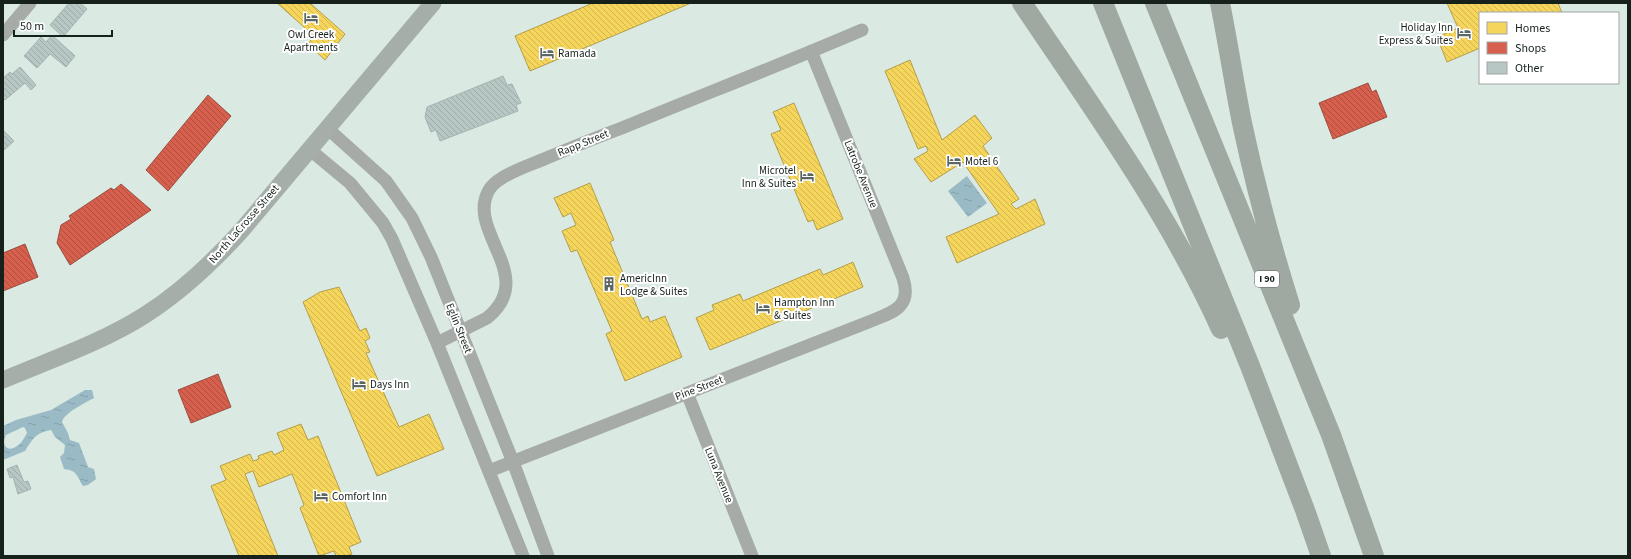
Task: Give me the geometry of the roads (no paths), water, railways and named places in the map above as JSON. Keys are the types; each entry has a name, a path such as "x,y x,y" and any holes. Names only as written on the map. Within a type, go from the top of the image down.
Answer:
{"highway":[{"path":"1022,3 1124,154 1161,214 1217,318 1305,510"},
{"path":"1103,3 1252,374 1305,510 1321,556"},
{"name":"I 90","path":"1155,3 1331,435 1374,556"},
{"path":"1220,3 1242,122 1262,210 1331,435"}],"main road":[{"name":"North LaCrosse Street","path":"3,380 69,352 144,316 177,292 208,265 226,247 433,3"}],"street":[{"path":"3,35 30,3"},
{"name":"Rapp Street","path":"437,343 494,313 505,290 506,282 503,264 484,216 485,198 494,184 502,178 519,169 862,30"},
{"name":"Latrobe Avenue","path":"811,51 903,278 906,288 905,298"},
{"name":"Eglin Street","path":"326,128 382,177 400,200 422,237 513,462 548,556"},
{"path":"309,149 350,183 383,223 399,253 523,556"},
{"name":"Pine Street","path":"489,471 888,314 901,305 905,298"},
{"name":"Luna Avenue","path":"686,393 752,556"}],"water":[{"path":"967,176 987,203 968,217 948,191"},
{"path":"85,390 92,390 94,398 80,405 67,415 62,422 70,440 79,443 88,467 94,469 96,479 88,485 83,486 78,476 74,472 64,469 60,457 64,453 65,445 55,437 51,430 38,434 25,451 3,460 3,426 16,420 51,410","holes":["23,427 27,433 23,440 13,448 10,449 6,447 4,442 6,435"]}],"place":[{"name":"Owl Creek Apartments","path":"311,18"},
{"name":"Holiday Inn Express & Suites","path":"1464,33"},
{"name":"Ramada","path":"547,53"},
{"name":"Motel 6","path":"954,161"},
{"name":"Microtel Inn & Suites","path":"807,176"},
{"name":"AmericInn Lodge & Suites","path":"609,284"},
{"name":"Hampton Inn & Suites","path":"763,308"},
{"name":"Days Inn","path":"359,384"},
{"name":"Comfort Inn","path":"321,496"}]}
